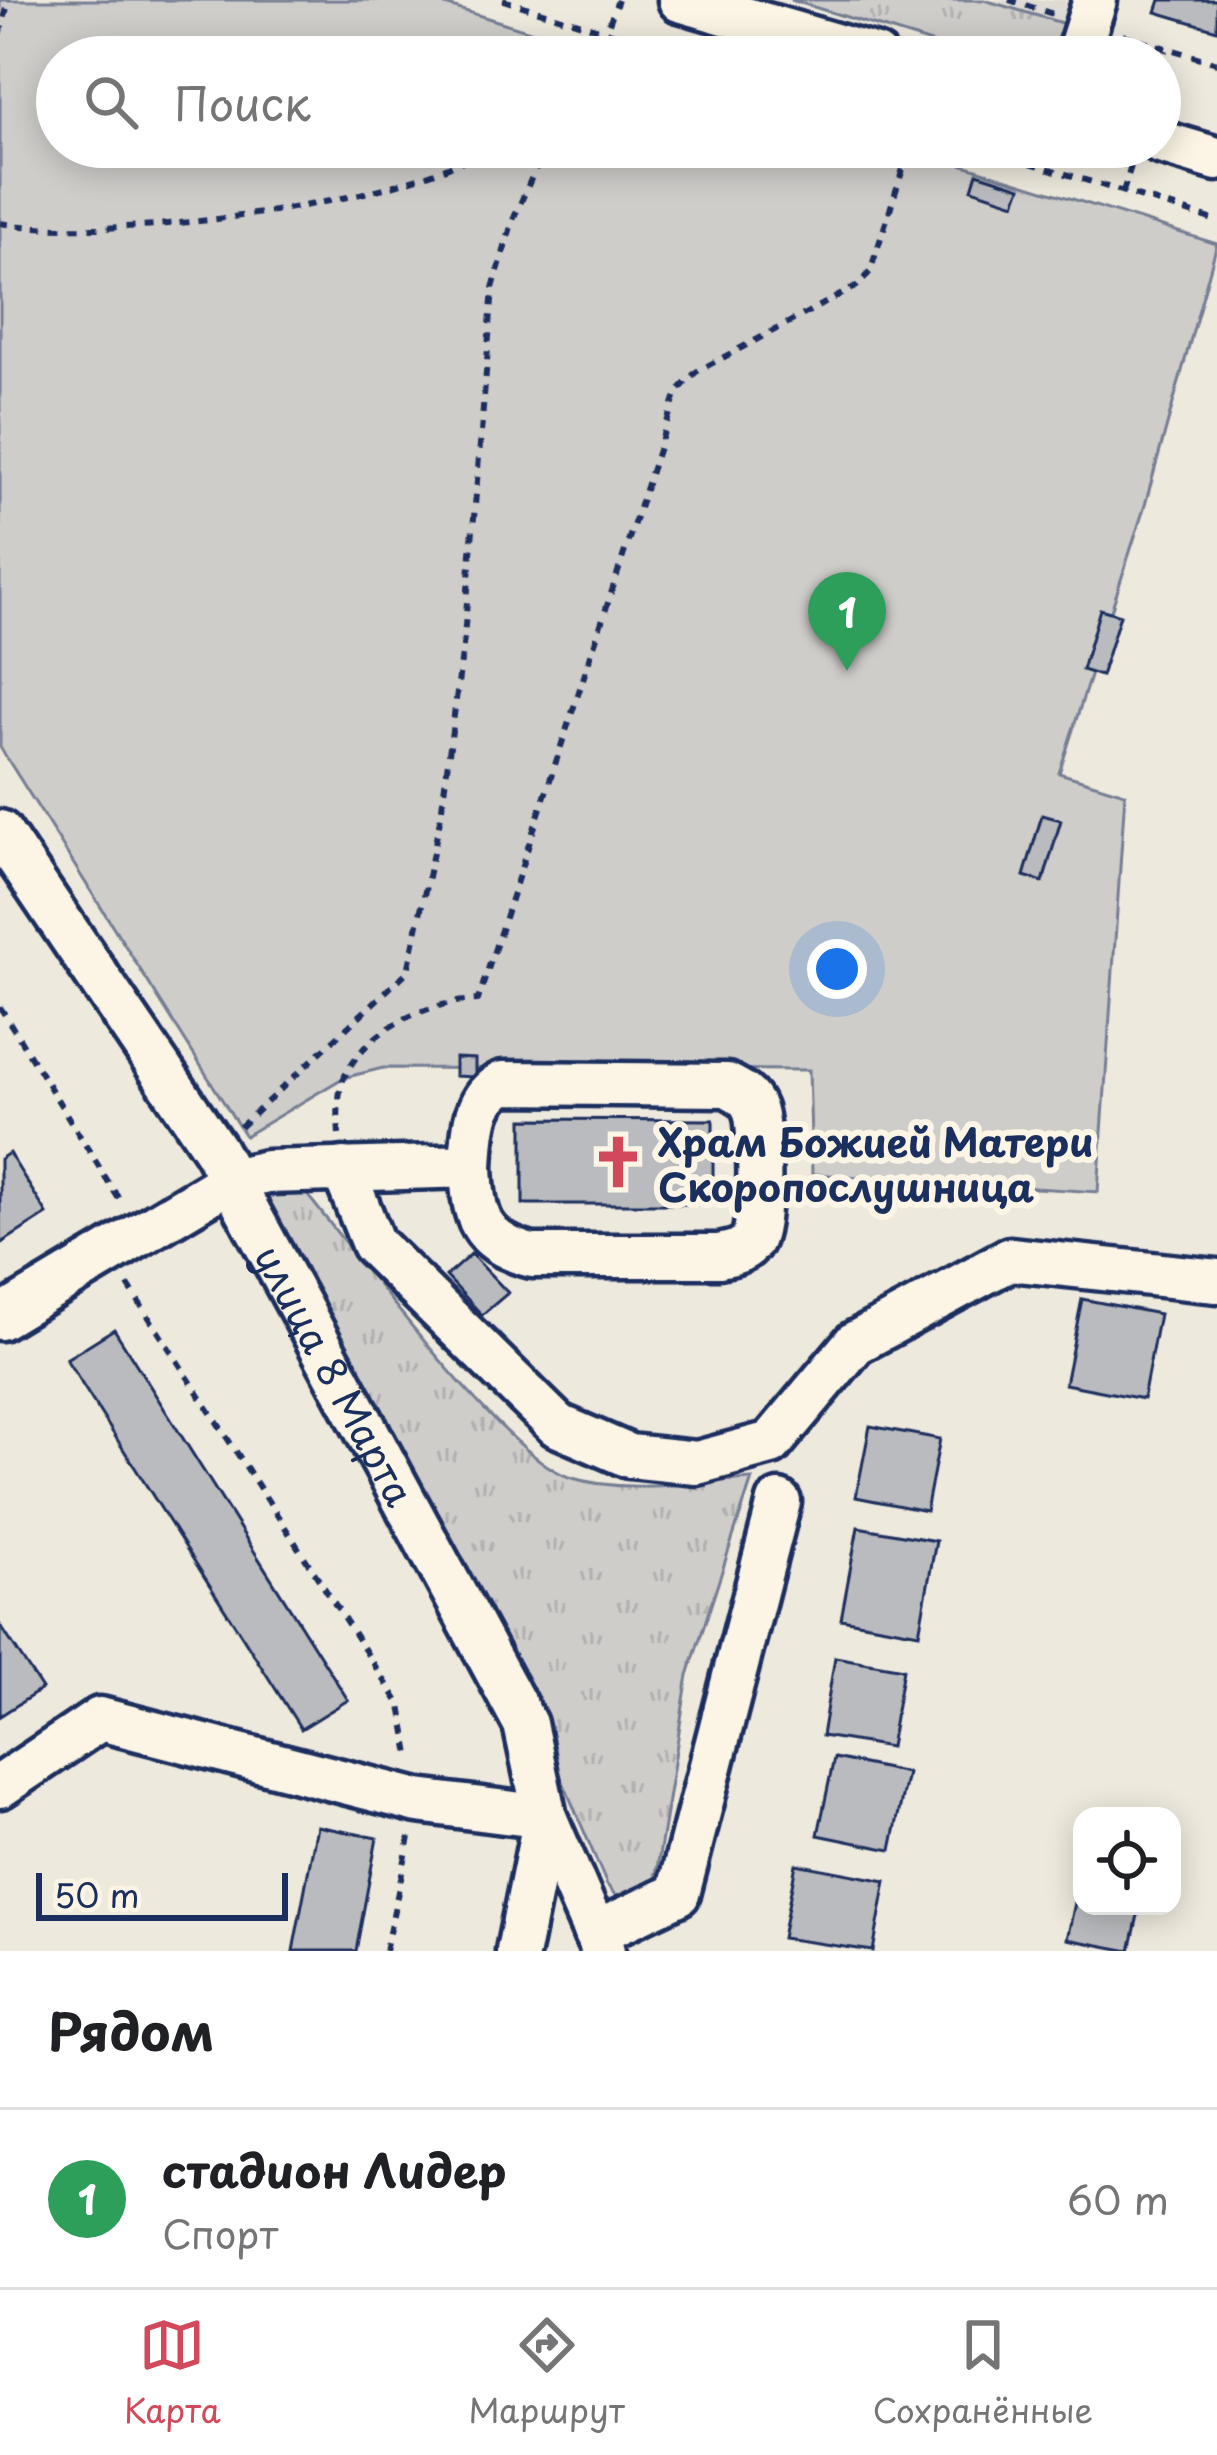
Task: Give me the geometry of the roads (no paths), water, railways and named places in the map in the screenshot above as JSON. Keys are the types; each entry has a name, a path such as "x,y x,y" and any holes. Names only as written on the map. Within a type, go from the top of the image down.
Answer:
{"street":[{"path":"680,0 804,36"},
{"path":"1084,36 1095,0"},
{"path":"1181,148 1217,159"},
{"name":"улица 8 Марта","path":"0,832 223,1165 525,1724 545,1817 599,1942"},
{"path":"503,1083 727,1085 742,1092 757,1120 758,1222 753,1239 740,1252 719,1256 532,1256 504,1249 485,1232 472,1193 471,1166 473,1125 492,1088 503,1083"},
{"path":"0,1318 142,1234 223,1165 267,1172 471,1166"},
{"path":"343,1168 373,1244 557,1425 629,1456 697,1463 771,1442 855,1343 1010,1259 1217,1281"},
{"path":"599,1942 679,1894 779,1502"},
{"path":"0,1786 100,1719 418,1801 545,1817 518,1951"}],"place":[{"name":"стадион Лидер","path":"847,671"},
{"name":"Храм Божией Матери Скоропослушница","path":"618,1162"}]}
